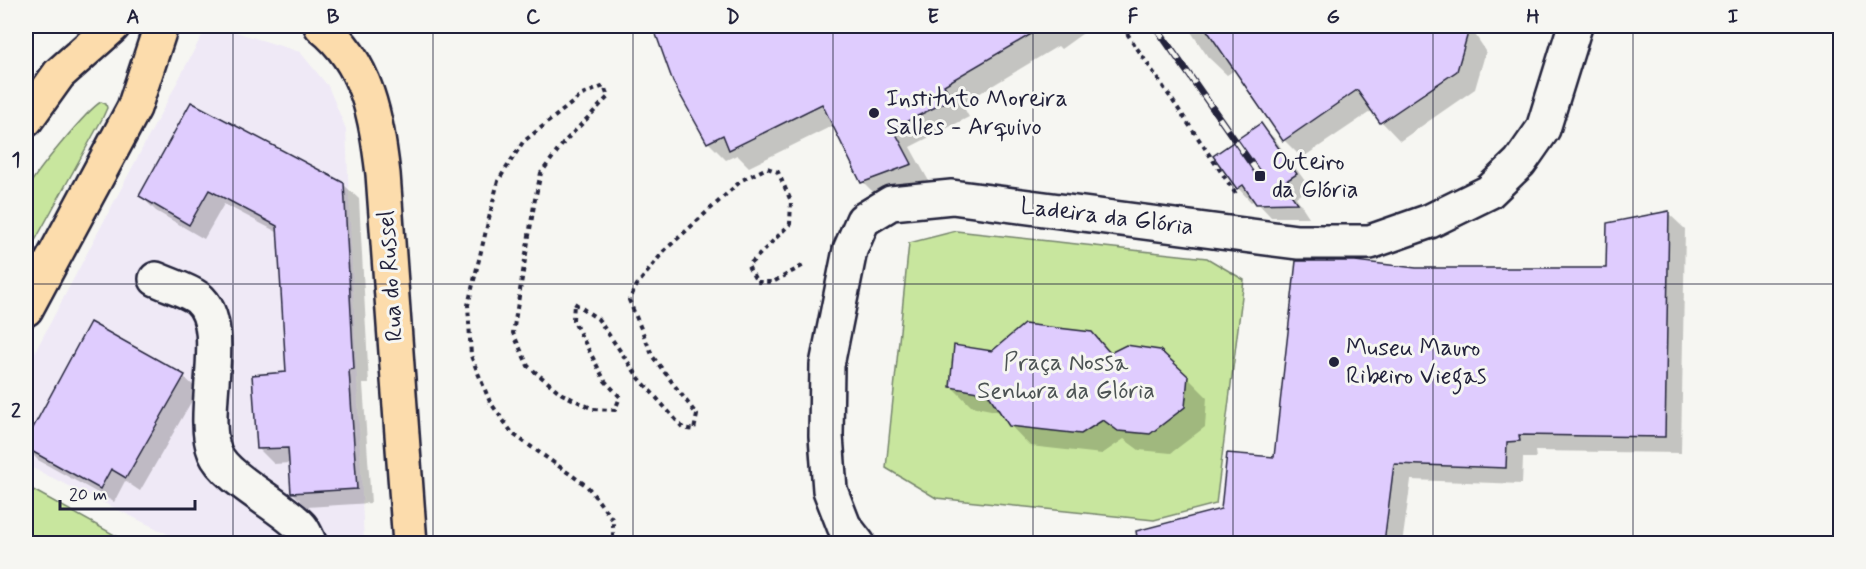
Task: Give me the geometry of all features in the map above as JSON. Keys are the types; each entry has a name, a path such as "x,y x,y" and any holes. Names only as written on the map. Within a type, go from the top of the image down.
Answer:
{"main road":[{"path":"26,120 59,74 113,26"},
{"path":"26,309 134,108 161,26"},
{"name":"Rua do Russel","path":"321,26 346,52 360,76 376,121 383,174 410,543"}],"street":[{"name":"Ladeira da Glória","path":"858,543 844,526 830,490 826,436 827,365 850,250 863,220 891,203 952,197 1297,242 1370,242 1430,221 1489,192 1520,162 1543,129 1575,26"},
{"path":"156,279 197,298 211,314 213,338 210,422 215,454 230,472 302,528 310,543"}],"path":[{"path":"1122,26 1243,204"},
{"path":"609,543 613,540 613,520 604,507 586,486 513,434 490,402 471,356 468,305 495,192 498,181 524,142 582,95 604,86 608,97 565,141 542,173 535,199 513,333 528,366 562,394 593,409 615,410 620,397 605,381 573,320 574,303 598,319 639,378 683,428 694,430 697,415 653,357 628,300 664,251 742,180 767,168 778,172 791,201 790,224 748,266 757,282 773,282 838,247 850,250"}],"shaded area":[{"path":"223,28 300,52 328,86 346,129 364,543 186,543 26,465 26,369 201,37"}],"green space":[{"path":"101,102 106,104 107,108 102,119 26,257 24,213 26,192 60,144"},
{"name":"Praça Nossa Senhora da Glória","path":"956,231 1207,258 1244,280 1216,504 1154,520 936,498 886,468 909,243"},
{"path":"26,486 129,543 26,543"}],"building":[{"path":"653,26 1045,26 944,85 952,99 893,128 912,164 861,183 822,104 729,150 723,135 707,143 673,82"},
{"path":"1204,26 1470,26 1457,71 1380,123 1357,90 1283,141"},
{"path":"191,102 344,183 354,369 349,370 357,489 291,493 288,448 257,449 252,375 286,372 277,226 209,190 189,225 139,196"},
{"path":"1261,123 1297,174 1283,183 1297,203 1256,204 1243,185 1237,189 1213,156"},
{"path":"1669,211 1665,437 1519,435 1520,441 1507,442 1506,468 1394,464 1384,543 1138,543 1136,531 1221,509 1227,453 1274,457 1296,261 1355,261 1416,268 1606,268 1607,223"},
{"path":"90,322 185,375 126,478 111,469 100,489 26,448 26,441"},
{"path":"1024,324 1092,332 1110,353 1126,345 1160,350 1188,376 1185,407 1150,434 1118,431 1103,420 1081,434 1009,426 988,394 950,387 954,345 992,351"}],"railway":[{"path":"1155,26 1260,176"}],"place":[{"name":"Instituto Moreira Salles - Arquivo","path":"874,113"},
{"name":"Outeiro da Glória","path":"1260,176"},
{"name":"Museu Mauro Ribeiro Viegas","path":"1334,362"}]}
